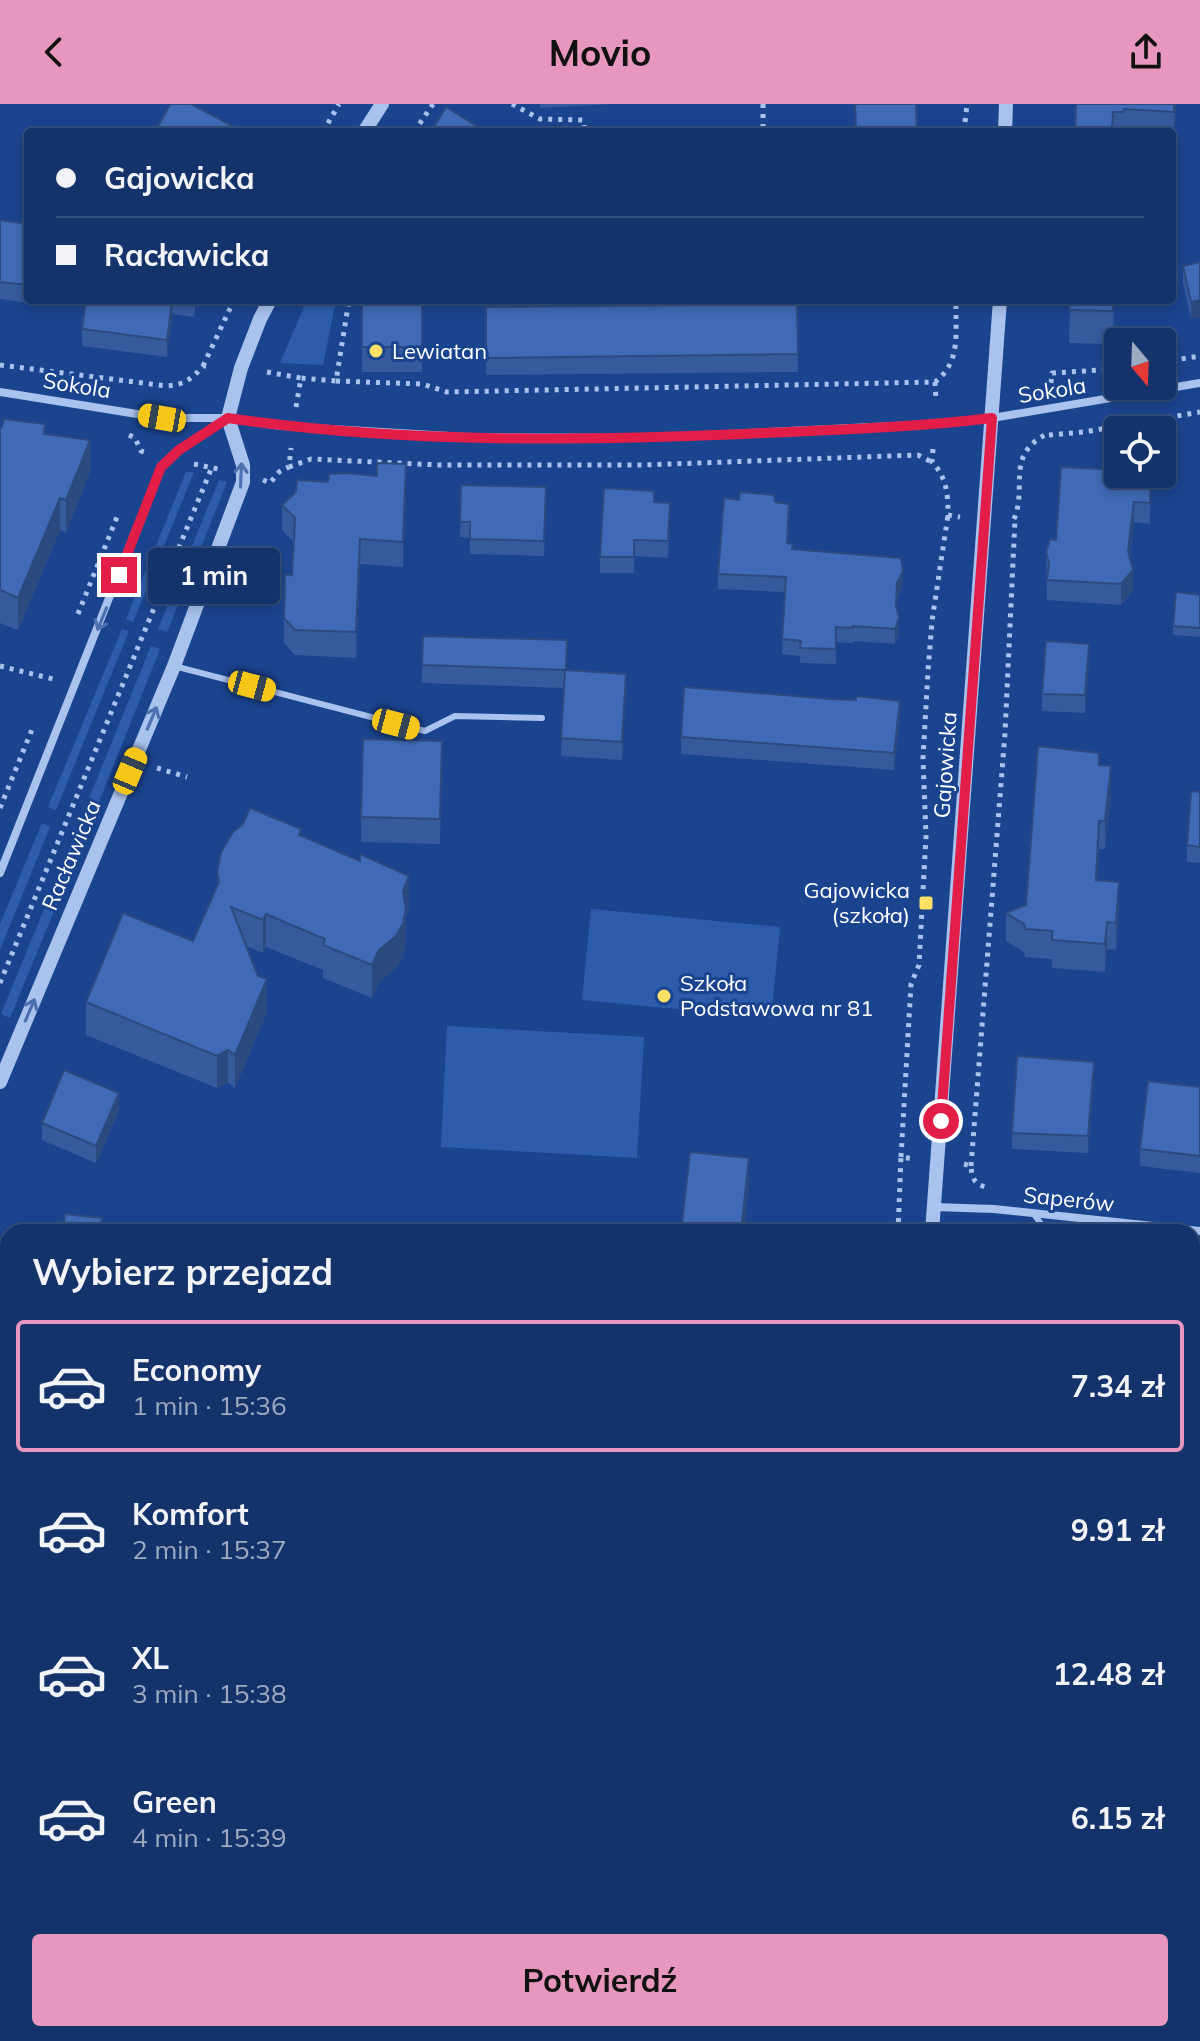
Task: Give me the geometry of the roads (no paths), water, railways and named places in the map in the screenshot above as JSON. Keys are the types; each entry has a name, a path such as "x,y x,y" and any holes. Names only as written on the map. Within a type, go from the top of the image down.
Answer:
{"street":[{"path":"367,128 382,104"},
{"path":"1005,128 1006,104"},
{"path":"0,873 161,467 179,450 228,418 241,368 268,304"},
{"name":"Gajowicka","path":"933,1224 1000,304"},
{"name":"Sokola","path":"0,392 162,418 228,418 281,426 439,436 627,438 935,424 992,418 1200,383"},
{"name":"Racławicka","path":"0,1082 174,666 243,482 243,465 228,418"},
{"name":"Saperów","path":"934,1207 1135,1224"}],"lane":[{"path":"174,666 425,731 455,716 542,718"},
{"path":"1033,1213 1041,1224"}],"place":[{"name":"Lewiatan","path":"376,351"},
{"name":"Gajowicka (szkoła)","path":"926,903"},
{"name":"Szkoła Podstawowa nr 81","path":"664,996"}]}
